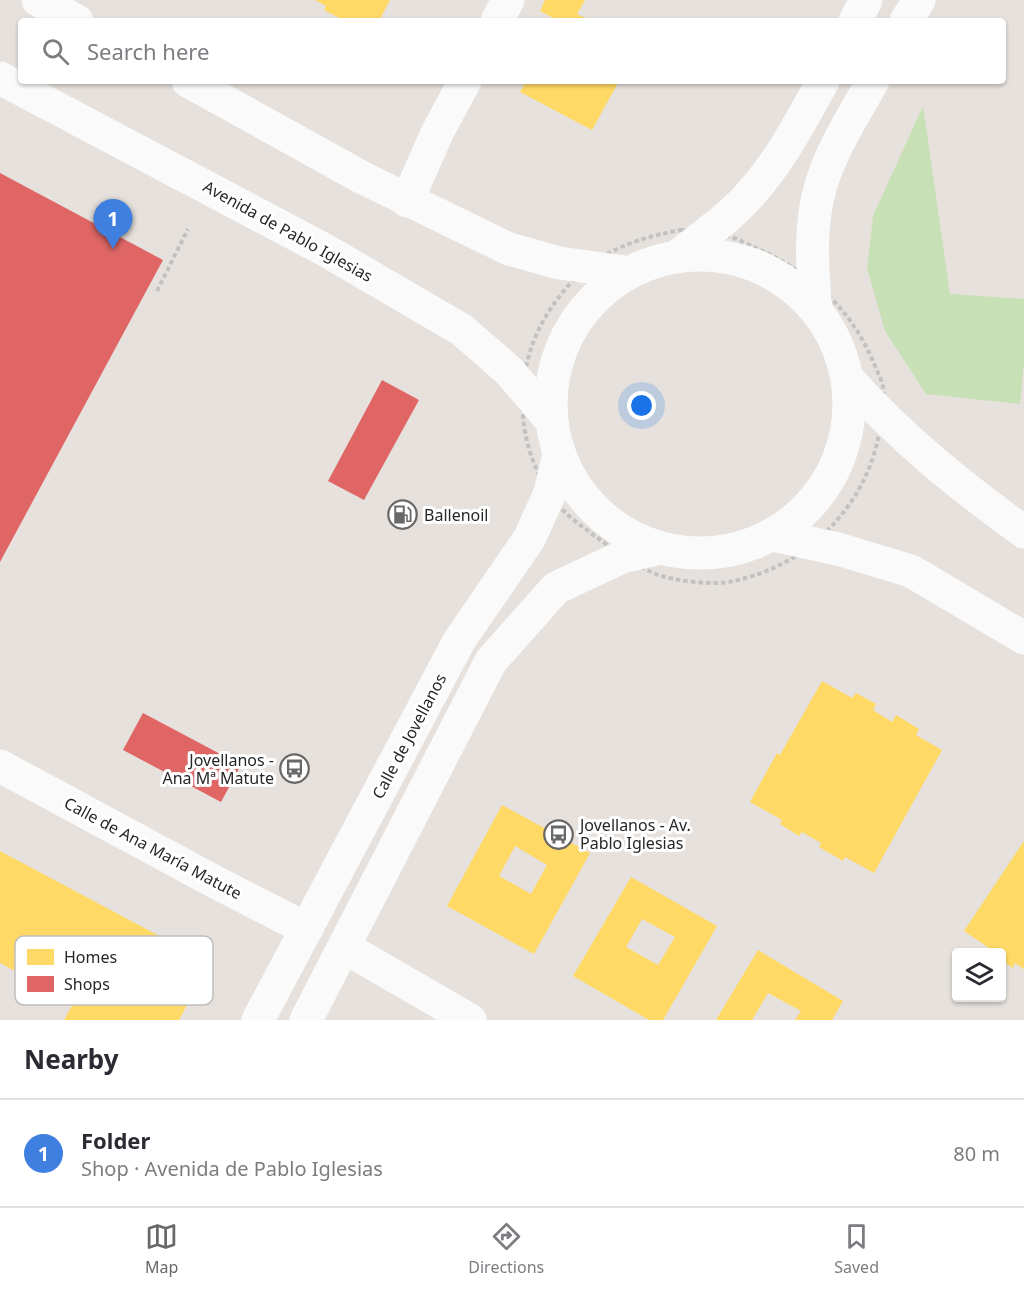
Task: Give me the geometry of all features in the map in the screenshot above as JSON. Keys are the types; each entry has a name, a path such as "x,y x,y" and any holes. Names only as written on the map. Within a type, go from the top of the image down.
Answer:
{"street":[{"path":"38,0 71,18"},
{"path":"499,18 508,0"},
{"path":"857,18 866,0"},
{"path":"908,18 919,0"},
{"name":"Avenida de Pablo Iglesias","path":"0,78 325,250 462,330 509,371 550,419"},
{"path":"193,84 407,201 509,249 559,263 626,272"},
{"path":"407,201 438,131 463,84"},
{"path":"679,255 720,222 752,192 777,160 821,84"},
{"path":"816,310 813,281 813,226 821,184 840,141 871,84"},
{"path":"679,255 715,256 745,262 780,278 816,310 832,333 843,358 848,379 850,412 838,465 825,487 804,512 773,535 736,549 698,553 661,548 633,537 608,521 590,504 573,482 559,453 550,419 553,380 564,345 578,319 592,302 626,272 679,255"},
{"path":"848,379 889,423 966,490 1024,532"},
{"name":"Calle de Jovellanos","path":"258,1020 459,641 529,539 550,493 559,453"},
{"path":"773,535 838,549 911,571 1024,638"},
{"path":"306,1020 491,661 556,588 622,557 661,548"},
{"name":"Calle de Ana María Matute","path":"0,766 307,929"},
{"path":"344,947 470,1020"}],"path":[{"path":"157,291 188,229"}],"green space":[{"path":"923,106 950,294 1024,299 1024,363 1020,404 926,394 885,331 867,268 873,216"}],"building: Homes":[{"path":"315,0 390,0 381,18 339,18 324,10 326,6"},
{"path":"545,0 585,0 577,14 585,18 553,18 540,11"},
{"path":"524,84 617,84 592,130 520,92"},
{"path":"822,681 852,698 856,693 876,704 873,710 892,722 896,715 919,729 916,735 942,750 874,873 845,857 843,861 819,847 821,843 802,832 799,836 780,824 782,820 750,802 777,753 780,755"},
{"path":"502,805 590,853 534,954 447,906","holes":["515,846 547,865 531,894 499,876"]},
{"path":"1024,841 1024,969 1015,963 1013,968 1006,964 1006,948 989,948 964,931"},
{"path":"0,851 159,936 15,936 15,971 0,963"},
{"path":"631,877 717,926 663,1020 649,1020 573,976","holes":["642,919 675,937 658,965 626,947"]},
{"path":"758,950 843,1001 832,1020 795,1020 801,1011 768,993 752,1020 716,1020"},
{"path":"72,1005 187,1005 179,1020 64,1020"}],"building: Shops":[{"path":"0,173 163,260 0,562"},
{"path":"382,380 419,400 364,500 328,481"},
{"path":"143,713 241,765 221,802 123,750"}],"place":[{"name":"Folder","path":"113,249"},
{"name":"Ballenoil","path":"403,515"},
{"name":"Jovellanos - Ana Mª Matute","path":"295,769"},
{"name":"Jovellanos - Av. Pablo Iglesias","path":"559,834"}]}
